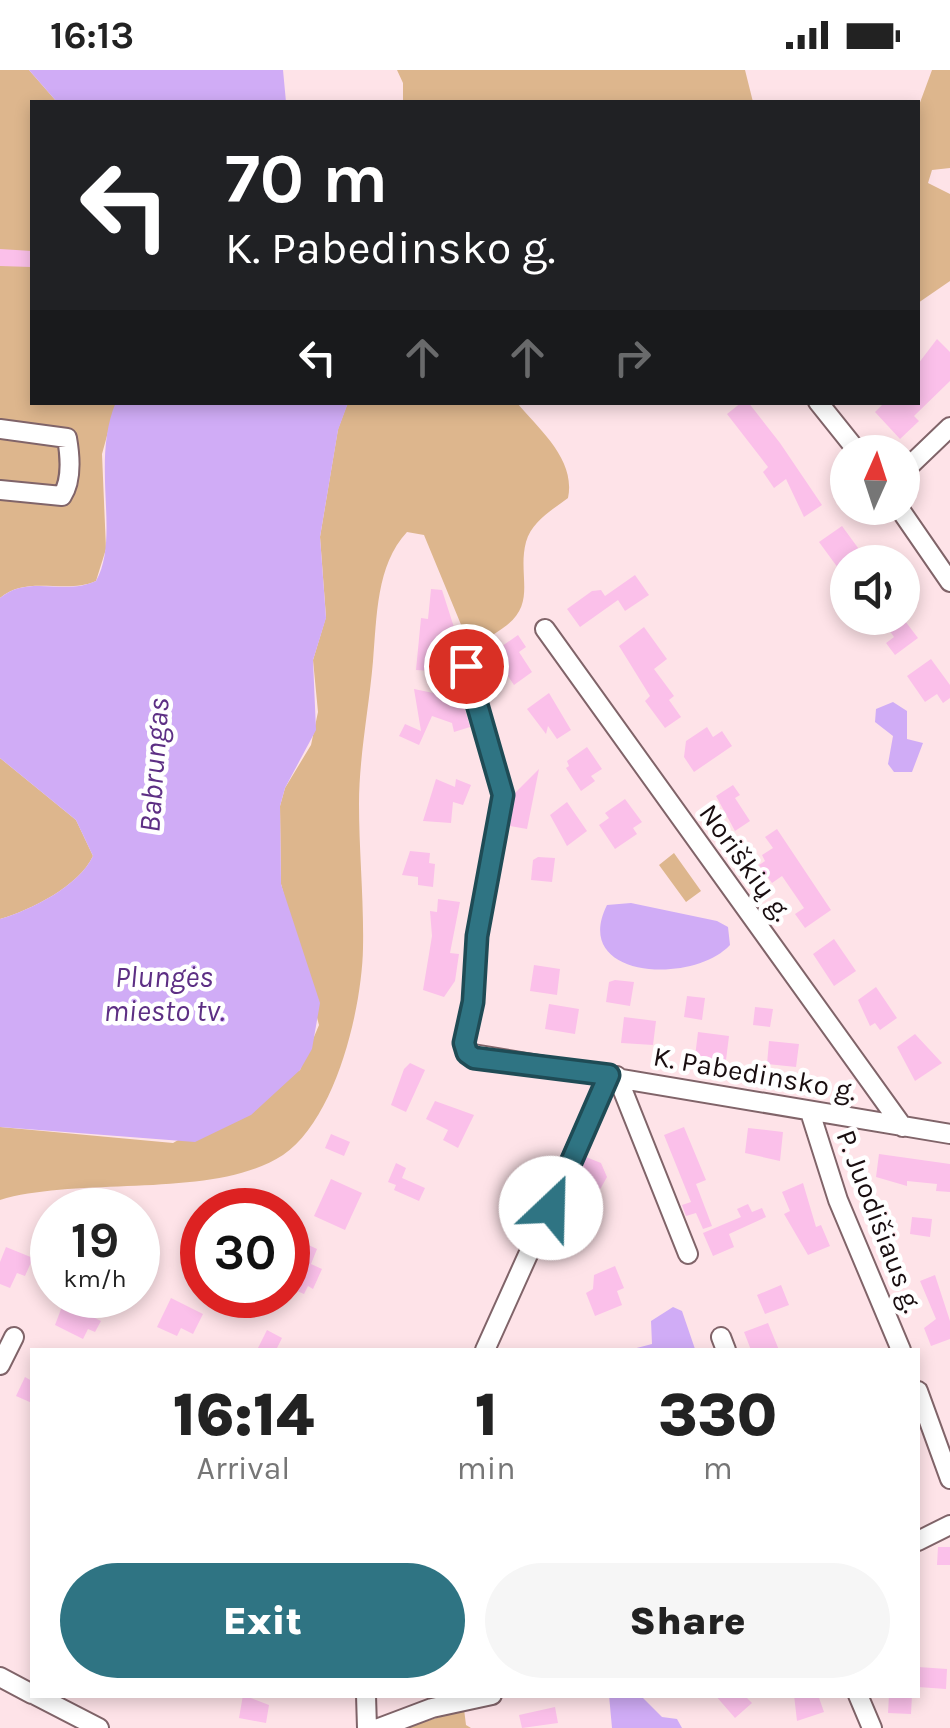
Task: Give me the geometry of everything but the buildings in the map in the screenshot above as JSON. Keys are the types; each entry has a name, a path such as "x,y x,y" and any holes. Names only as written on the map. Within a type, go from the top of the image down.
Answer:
{"street":[{"path":"820,405 844,435"},
{"path":"920,456 950,427"},
{"path":"0,429 68,438 70,452 67,489 62,496 0,490"},
{"path":"911,525 950,582"},
{"name":"Noriškių g.","path":"544,629 903,1127"},
{"name":"K. Pabedinsko g.","path":"466,666 503,795 477,936 473,1002 464,1043 467,1053 474,1058 613,1075 950,1134"},
{"path":"613,1075 688,1254"},
{"path":"486,1348 613,1075"},
{"name":"P. Juodišiaus g.","path":"810,1112 838,1200 901,1348"},
{"path":"0,1365 14,1337"},
{"path":"920,1396 950,1479"},
{"path":"920,1540 950,1525"},
{"path":"0,1677 30,1691"},
{"path":"45,1698 98,1728"},
{"path":"366,1698 367,1728"},
{"path":"379,1728 432,1708 478,1698"},
{"path":"859,1698 872,1728"}],"shaded area":[{"path":"0,70 29,70 55,100 30,100 30,405 115,405 102,454 106,549 96,581 72,586 22,587 0,598"},
{"path":"397,70 745,70 752,100 403,100 403,83"},
{"path":"932,70 950,70 950,168 932,170 928,183 950,194 950,281 920,302 920,103"},
{"path":"347,405 519,405 554,446 567,471 568,498 543,517 526,542 520,609 514,619 483,641 469,644 424,535 407,532 389,560 377,610 361,768 363,930 358,1001 331,1090 302,1138 283,1155 255,1169 221,1178 185,1183 30,1188 30,1193 0,1200 0,1127 173,1143 300,1070 319,1025 281,884 280,806 285,788 311,745 318,712 313,660 326,617 320,537 338,429"},
{"path":"0,758 76,820 93,856 66,887 26,910 0,919"},
{"path":"674,853 701,891 686,902 659,865"},
{"path":"464,1709 466,1725 471,1728 406,1728"}],"water":[{"path":"29,70 283,70 286,100 55,100"},
{"name":"Plungės miesto tv.","path":"115,405 347,405 338,430 320,537 326,618 313,660 316,730 285,788 280,806 281,884 320,1003 312,1049 300,1070 251,1115 195,1142 0,1127 0,919 26,910 66,887 93,856 76,820 0,758 0,598 22,587 72,587 96,581 106,543 105,450"},
{"path":"893,702 907,711 907,739 923,743 912,772 894,772 888,764 893,736 875,722 876,709"},
{"path":"631,903 717,921 728,927 730,945 713,958 690,966 641,968 620,961 605,948 600,930 607,905"},
{"path":"673,1307 682,1311 695,1348 637,1348 652,1344 651,1321"},
{"path":"609,1698 643,1698 662,1717 677,1719 682,1728 612,1728"}],"route":[{"path":"466,666 503,795 477,936 473,1002 464,1043 467,1053 474,1058 609,1075 551,1208"}],"water label":[{"name":"Babrungas","path":"154,765"}]}
